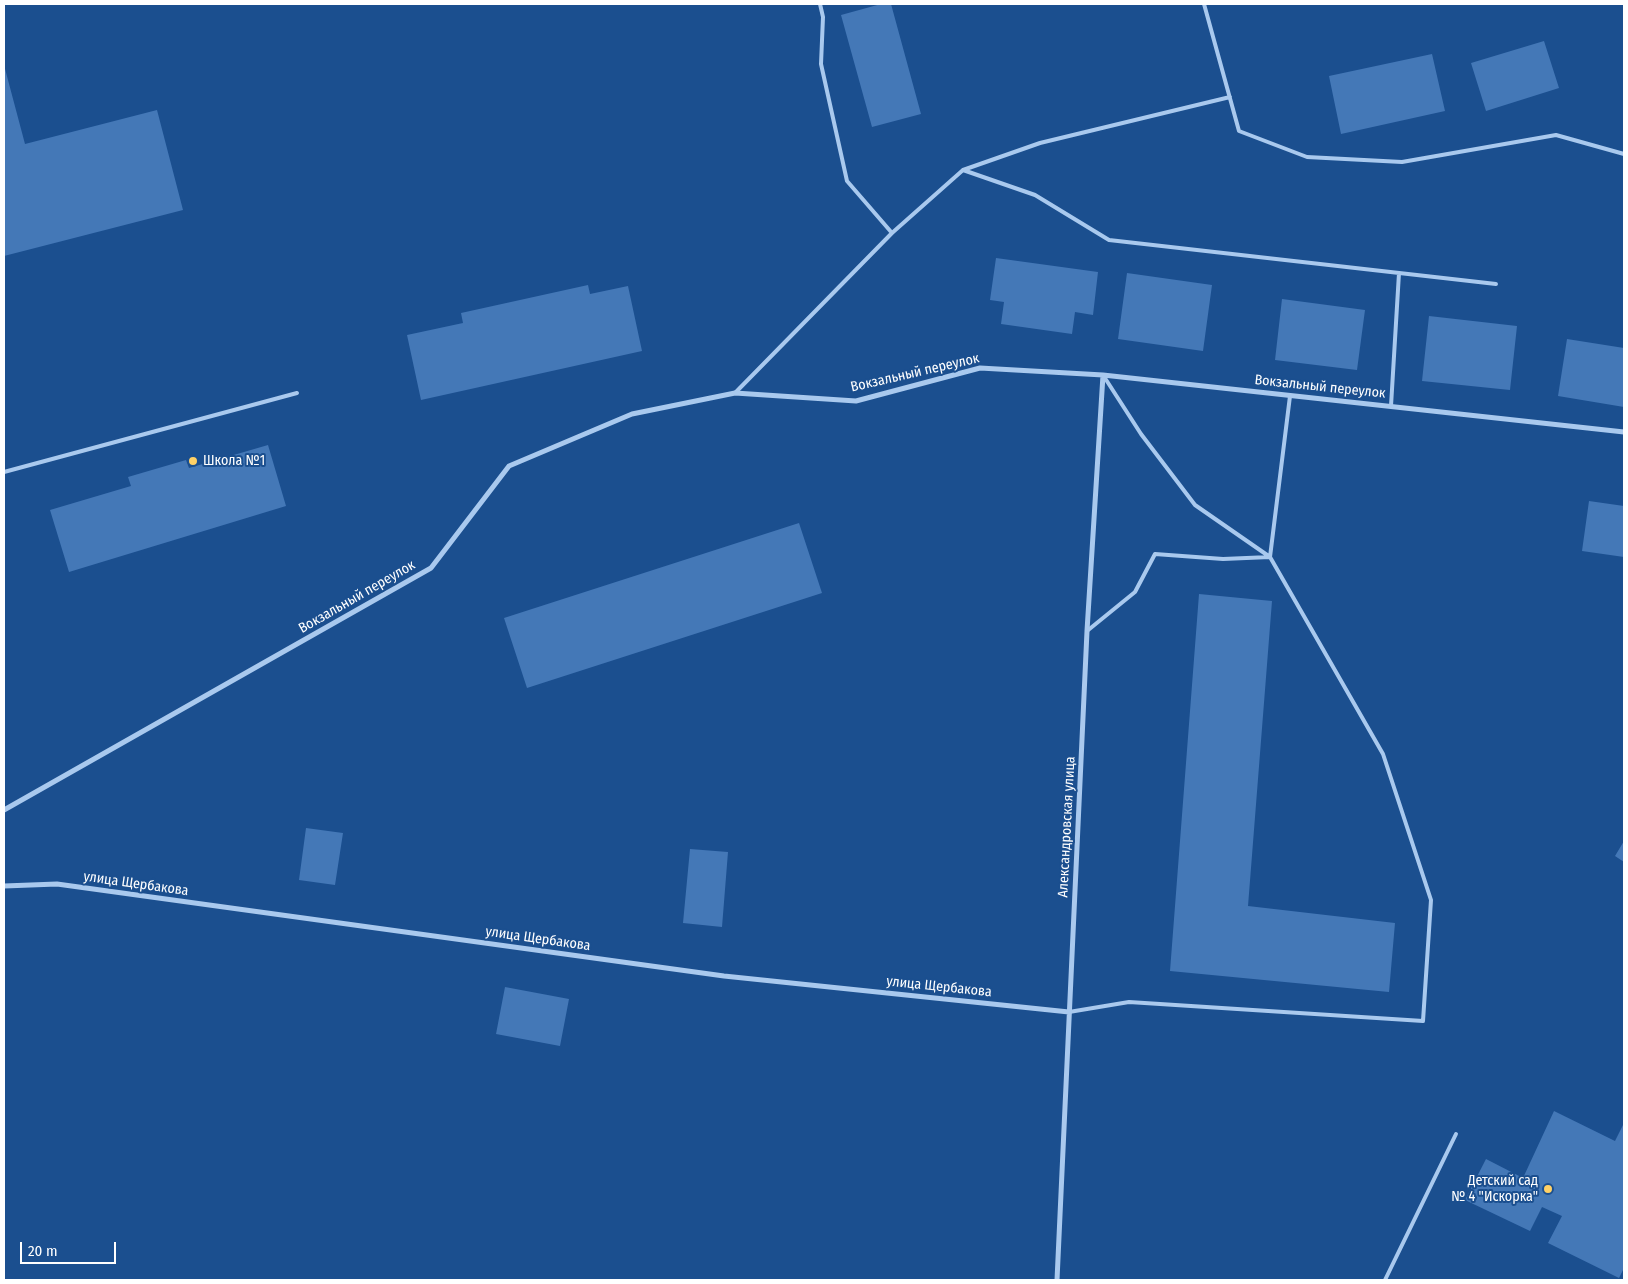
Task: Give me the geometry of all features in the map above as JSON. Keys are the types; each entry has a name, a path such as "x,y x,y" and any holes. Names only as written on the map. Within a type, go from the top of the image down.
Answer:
{"street":[{"name":"Вокзальный переулок","path":"4,810 431,568 509,466 632,414 735,394 856,401 980,368 1103,375 1624,432"},
{"name":"Александровская улица","path":"1057,1280 1087,631 1103,375"},
{"name":"улица Щербакова","path":"4,886 57,884 724,976 1069,1012"}],"lane":[{"path":"820,4 823,17 821,64 847,181 892,233"},
{"path":"1204,4 1239,131 1307,157 1402,162 1556,135 1624,154"},
{"path":"735,394 892,233 963,170 1040,143 1230,97"},
{"path":"963,170 1035,195 1109,240 1496,284"},
{"path":"1391,406 1399,273"},
{"path":"1069,1012 1129,1002 1423,1021 1431,900 1383,754 1270,557 1196,505 1141,434 1103,375"},
{"path":"4,472 297,393"},
{"path":"1270,557 1290,396"},
{"path":"1087,631 1135,592 1155,554 1222,559 1270,557"},
{"path":"1385,1280 1456,1134"}],"building":[{"path":"881,4 891,4 921,114 872,127 841,15"},
{"path":"1544,41 1559,88 1486,111 1471,63"},
{"path":"1432,54 1445,111 1341,134 1329,76"},
{"path":"4,65 25,144 157,110 183,210 4,256"},
{"path":"996,258 1098,272 1093,315 1075,312 1072,334 1001,324 1004,302 990,300"},
{"path":"1127,273 1212,285 1203,351 1118,339"},
{"path":"588,285 590,294 628,286 642,351 421,400 407,335 463,323 461,313"},
{"path":"1282,299 1365,310 1357,370 1275,360"},
{"path":"1429,316 1517,326 1510,390 1422,381"},
{"path":"1567,339 1624,348 1624,407 1558,396"},
{"path":"268,445 286,506 69,572 50,510 131,486 128,477 186,460 189,468"},
{"path":"1589,501 1624,506 1624,557 1582,551"},
{"path":"799,523 822,593 527,688 504,618"},
{"path":"1199,594 1272,601 1248,906 1395,923 1389,992 1170,971"},
{"path":"306,828 343,833 335,885 299,880"},
{"path":"1624,841 1624,862 1615,856"},
{"path":"690,849 728,852 722,927 683,923"},
{"path":"505,987 569,999 560,1046 496,1034"},
{"name":"Детский сад № 4 \"Искорка\"","path":"1554,1111 1615,1141 1624,1123 1624,1268 1619,1278 1548,1243 1562,1216 1542,1207 1530,1231 1465,1200 1486,1159 1523,1178"}],"place":[{"name":"Школа №1","path":"193,461"},
{"name":"Детский сад № 4 \"Искорка\"","path":"1548,1189"}]}
